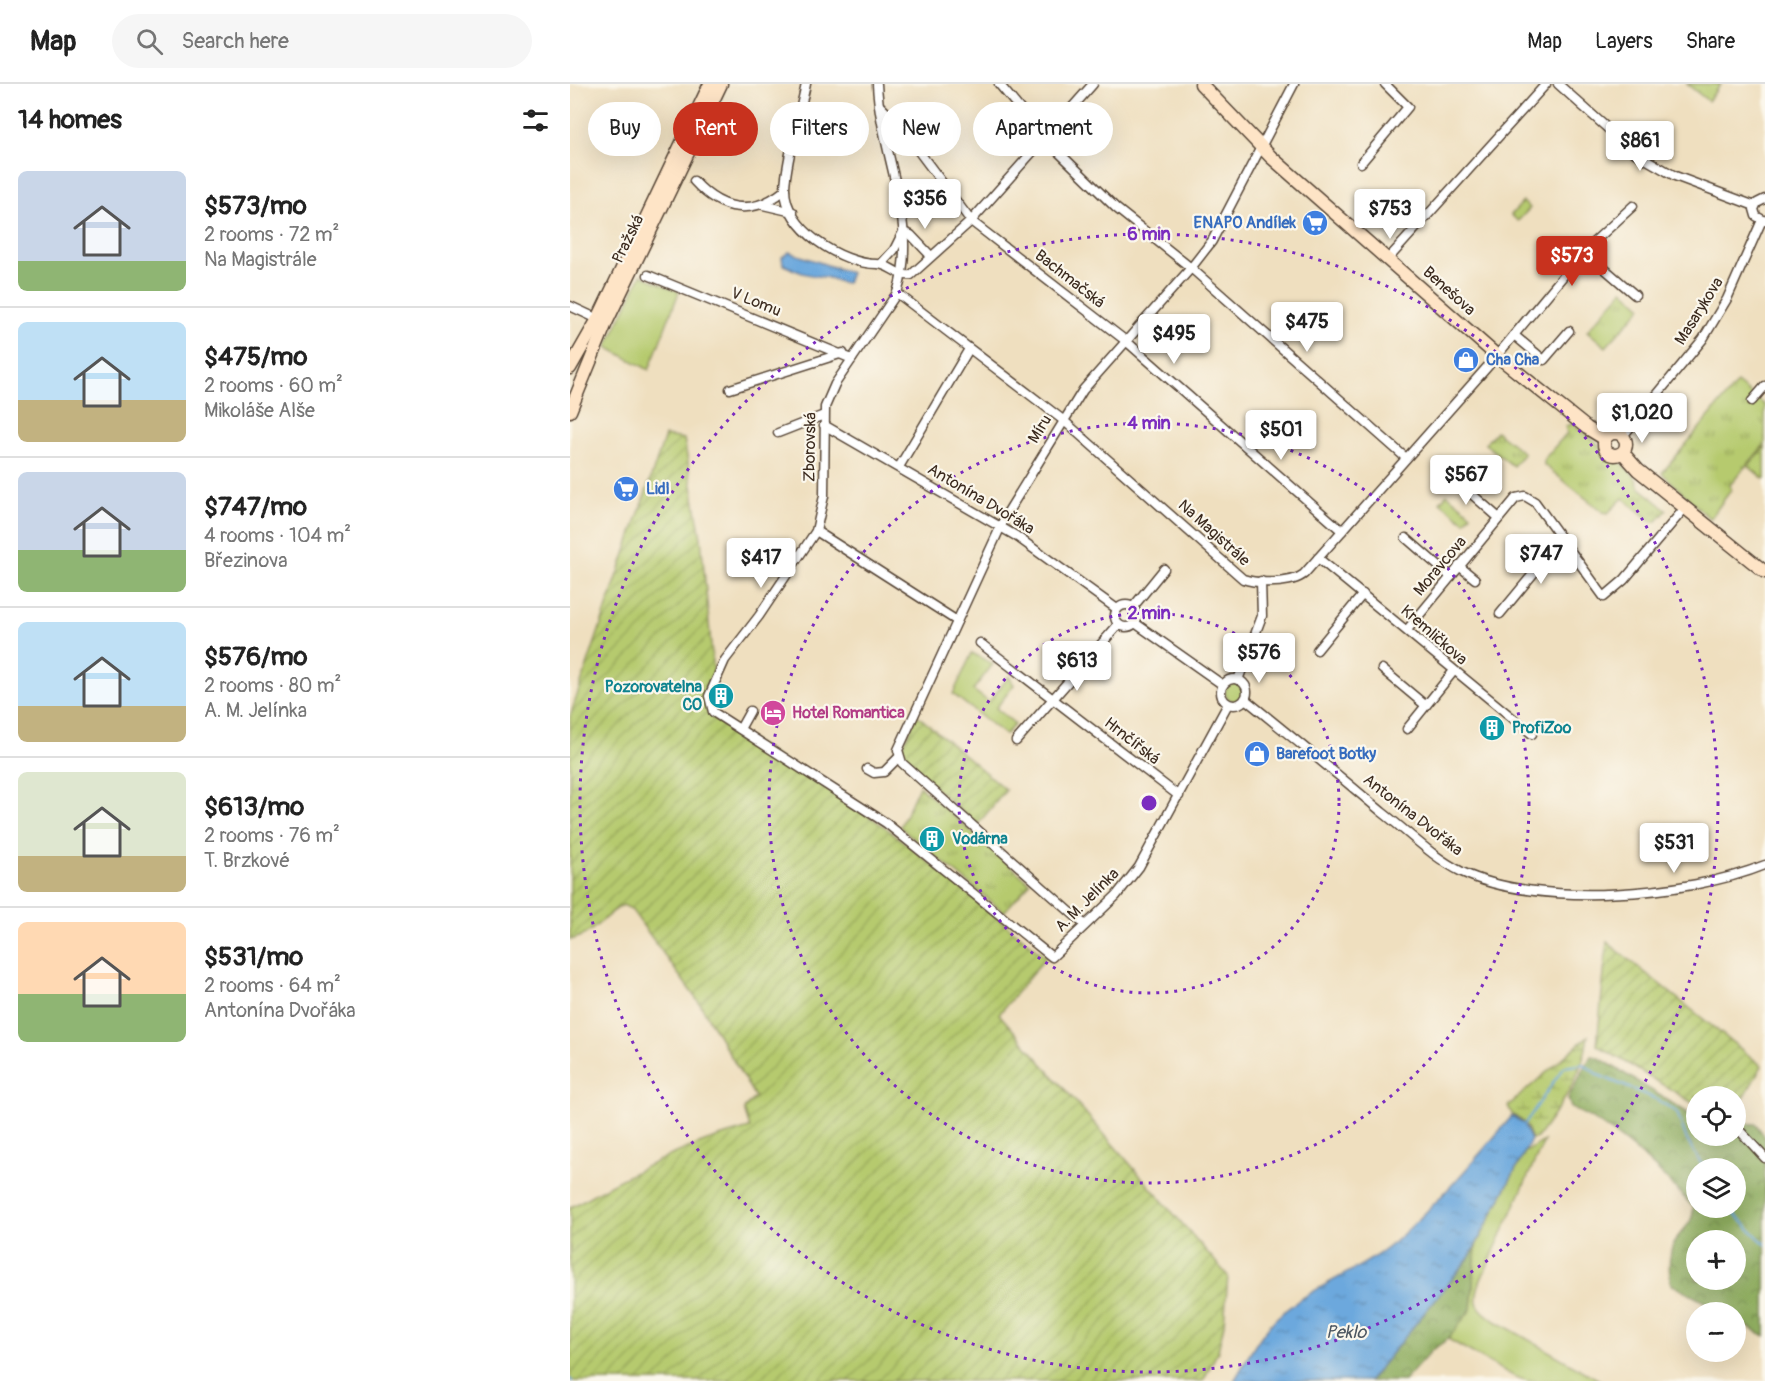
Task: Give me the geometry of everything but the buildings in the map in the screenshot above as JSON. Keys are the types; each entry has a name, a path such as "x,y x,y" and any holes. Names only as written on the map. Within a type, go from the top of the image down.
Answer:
{"street":[{"name":"Pražská","path":"570,368 598,319 711,84"},
{"name":"Pražská","path":"570,411 606,323 721,84"},
{"path":"806,84 785,190 793,212 813,238 831,252 858,263 881,264 903,276 911,275 971,221 1030,156"},
{"name":"Zborovská","path":"877,84 879,105 900,205 903,232 903,276 897,293 835,384 824,415 824,496 816,531 759,616 725,660 709,696 713,712 886,823 1052,957"},
{"path":"999,84 1014,102"},
{"path":"1077,102 1093,84"},
{"name":"Benešova","path":"1201,84 1261,148 1496,355 1587,428 1605,439 1604,445 1608,453 1614,456 1623,453 1634,466 1684,508 1765,572"},
{"name":"Míru","path":"898,758 898,750 999,526 1083,390 1212,241 1294,84"},
{"path":"1361,163 1408,107 1385,84"},
{"path":"1388,259 1545,84"},
{"path":"1558,84 1635,153 1675,176 1755,206 1765,199"},
{"name":"Bachmačská","path":"879,105 899,125 971,221 1126,341 1342,531"},
{"path":"1062,156 1116,208 1191,268 1406,458"},
{"path":"694,181 705,193 732,207 747,208 762,205 785,190"},
{"path":"762,205 793,212"},
{"name":"Na Magistrále","path":"897,293 1063,420 1243,579 1261,581 1298,578 1514,335 1584,252 1633,206"},
{"name":"Masarykova","path":"1623,436 1703,339 1727,299 1763,221 1755,213 1755,206"},
{"path":"881,264 894,250 903,232 911,236 931,256"},
{"path":"1584,252 1635,295"},
{"name":"V Lomu","path":"648,275 852,359"},
{"path":"570,306 598,319"},
{"path":"1514,335 1544,360 1569,332"},
{"path":"899,467 969,349"},
{"path":"730,388 843,354"},
{"path":"1752,401 1765,386"},
{"path":"778,433 824,415"},
{"name":"Antonína Dvořáka","path":"824,425 999,526 1117,609"},
{"path":"1605,439 1613,433 1623,436 1627,444 1623,453"},
{"path":"1450,475 1500,518"},
{"name":"Moravcova","path":"1407,630 1516,498 1530,498 1604,597 1624,580 1684,508"},
{"path":"816,531 957,621"},
{"path":"1406,538 1451,576"},
{"path":"1500,614 1538,568 1566,544"},
{"name":"Kremličkova","path":"1318,558 1440,656 1453,672 1532,734"},
{"path":"1459,566 1475,579"},
{"path":"1133,607 1164,569"},
{"path":"1238,680 1262,616 1261,581"},
{"path":"1317,650 1363,594"},
{"path":"1124,605 1133,607 1137,616 1135,623 1127,628 1118,625 1115,619 1117,609 1124,605"},
{"path":"1135,623 1223,685"},
{"path":"1016,741 1118,625"},
{"name":"Hrnčířská","path":"980,643 1179,796"},
{"path":"1382,669 1425,705"},
{"path":"1407,729 1453,672"},
{"path":"1232,680 1238,680 1246,688 1245,699 1238,705 1228,704 1222,697 1223,685 1232,680"},
{"name":"Antonína Dvořáka","path":"1245,699 1448,864 1495,883 1587,894 1630,893 1691,885 1765,865"},
{"name":"A. M. Jelínka","path":"1052,957 1084,924 1116,896 1139,867 1228,704"},
{"path":"740,729 750,711"},
{"path":"867,769 874,773 884,772 898,758 1084,924"},
{"path":"1746,1137 1765,1158"}],"green space":[{"path":"1687,84 1721,84 1708,101"},
{"path":"1523,202 1530,208 1518,221 1511,215"},
{"path":"641,275 679,292 649,370 607,347"},
{"path":"1623,290 1642,307 1606,347 1587,331"},
{"path":"1737,383 1765,405 1765,444 1730,485 1731,490 1710,519 1662,473"},
{"path":"1572,424 1596,442 1605,456 1621,463 1635,477 1639,487 1667,510 1656,522 1652,522 1623,498 1608,513 1603,512 1544,465 1544,459 1567,433 1565,426"},
{"path":"1496,431 1524,453 1513,466 1485,444"},
{"path":"665,436 684,439 701,538 718,719 884,826 1046,957 999,1014 1228,1276 1224,1324 1218,1351 1203,1381 570,1381 570,1208 657,1161 703,1142 750,1128 744,1109 755,1097 700,1004 631,909 623,905 592,930 570,940 570,716"},
{"path":"1765,446 1765,478 1764,479 1748,466"},
{"path":"1447,494 1471,514 1465,522 1440,502"},
{"path":"972,653 993,664 973,690 989,702 1009,676 1014,685 996,708 1015,724 1005,735 953,694"},
{"path":"1234,683 1240,686 1243,692 1240,698 1234,701 1228,698 1225,692 1228,686"},
{"path":"917,715 1006,790 977,825 901,758 901,750"},
{"path":"919,786 1030,883 1004,912 900,827"},
{"path":"1607,942 1762,1066 1746,1094 1746,1086 1686,1086 1686,1099 1597,1045"},
{"path":"1588,1036 1576,1078 1537,1138 1532,1139 1525,1123 1512,1114 1508,1106"},
{"path":"1591,1056 1598,1057 1686,1112 1686,1146 1746,1146 1746,1124 1756,1124 1765,1137 1765,1336 1746,1326 1746,1302 1704,1302 1671,1284 1669,1264 1671,1250 1692,1218 1746,1218 1746,1158 1686,1158 1686,1200 1621,1138 1588,1116 1571,1108 1568,1098"},
{"path":"1544,1141 1480,1282 1477,1300 1483,1312 1494,1320 1601,1381 1528,1381 1515,1377 1448,1339 1471,1309 1476,1246 1525,1152"},
{"path":"1476,1246 1471,1309 1448,1339 1432,1350 1404,1381 1369,1381 1469,1258"}],"water":[{"path":"789,252 851,273 847,283 803,273 788,267 783,264 782,257"},
{"name":"Peklo","path":"1512,1116 1523,1123 1531,1140 1469,1258 1369,1381 1234,1381 1255,1346 1281,1314 1295,1303 1372,1259 1400,1237 1458,1179"}],"waterway":[{"name":"Peklo","path":"1524,1125 1564,1067 1584,1064 1598,1075 1656,1099 1677,1112 1687,1140 1698,1158"},
{"name":"Peklo","path":"1738,1218 1765,1244"}],"place":[{"name":"ENAPO Andílek","path":"1315,223"},
{"name":"Cha Cha","path":"1466,360"},
{"name":"Lidl","path":"626,489"},
{"name":"Pozorovatelna CO","path":"721,696"},
{"name":"Hotel Romantica","path":"773,713"},
{"name":"ProfiZoo","path":"1492,728"},
{"name":"Barefoot Botky","path":"1257,754"},
{"name":"Vodárna","path":"932,839"}]}
